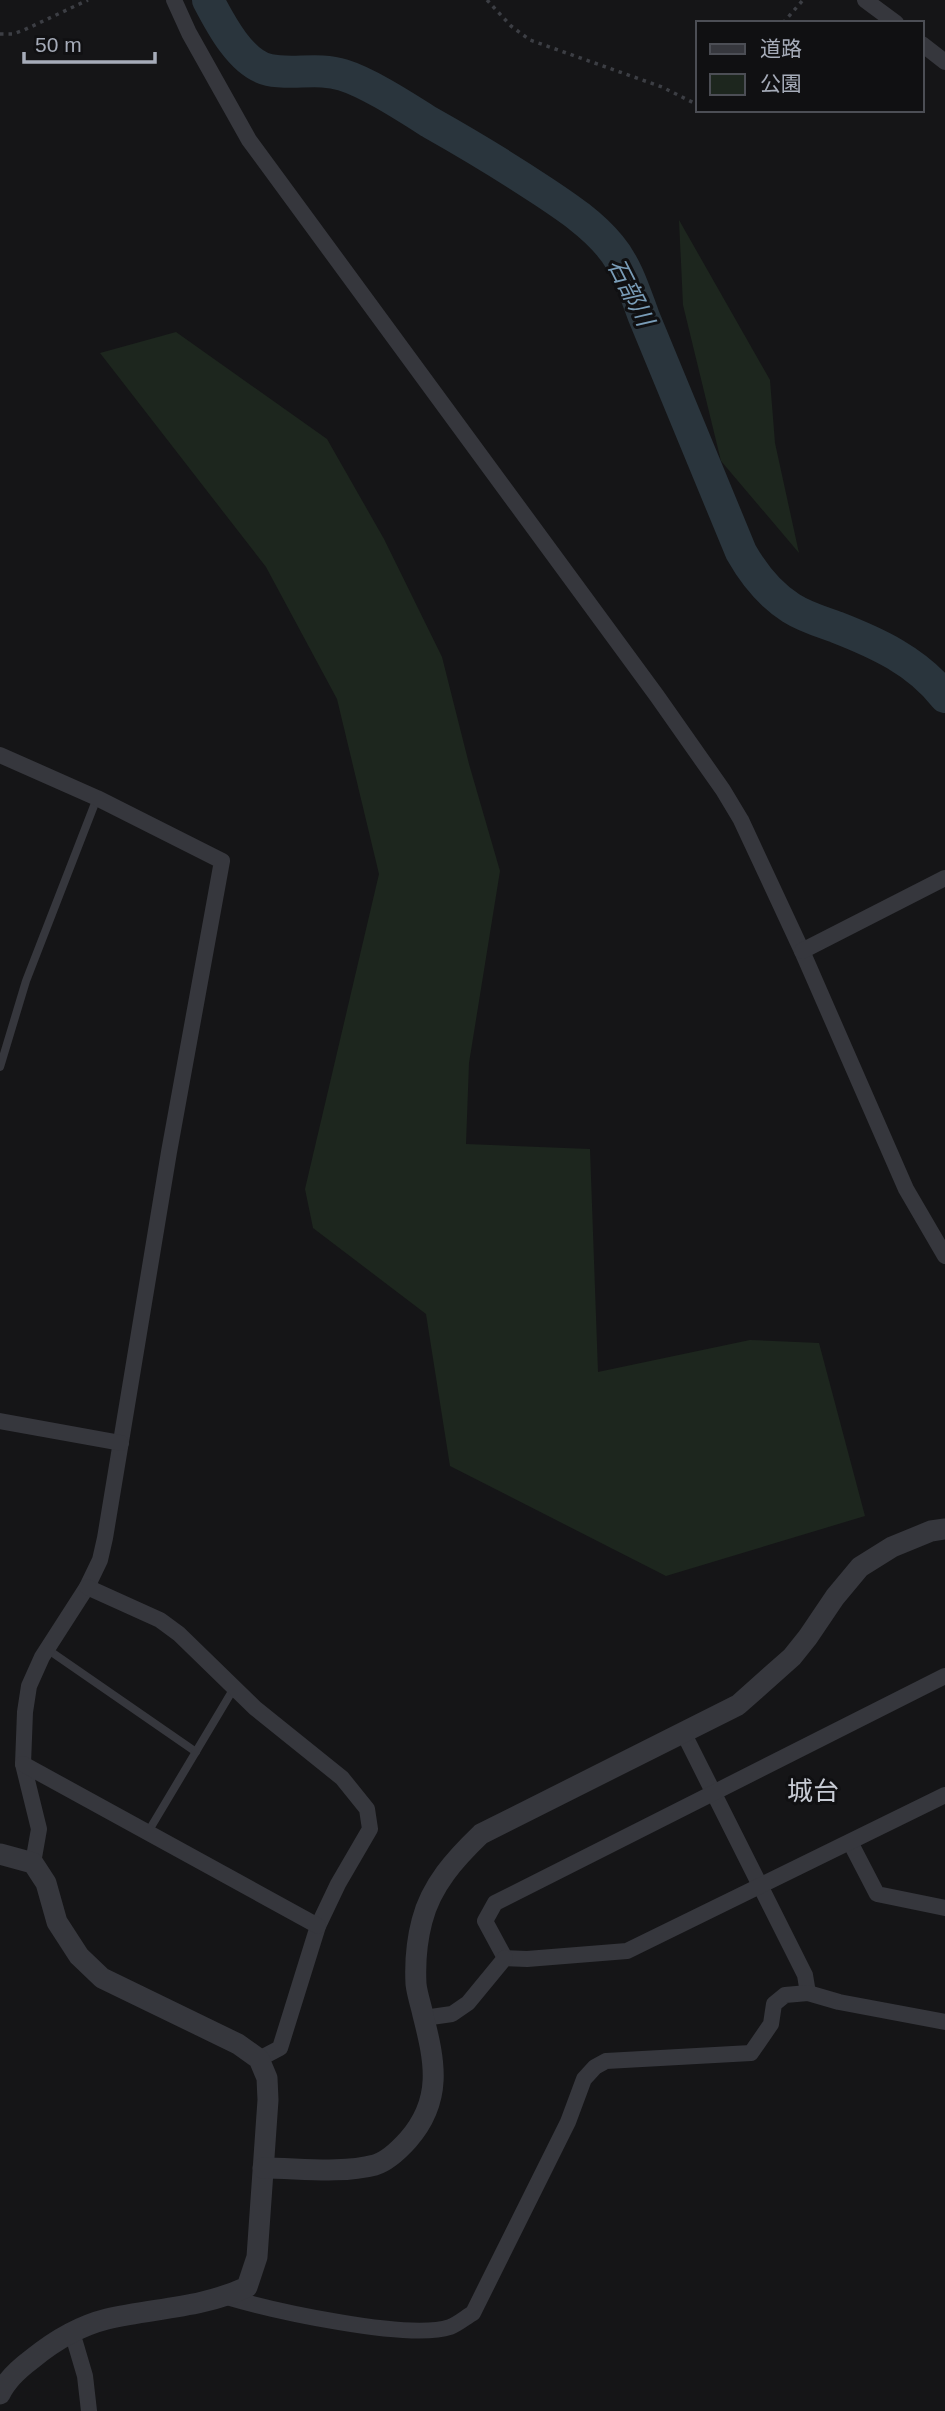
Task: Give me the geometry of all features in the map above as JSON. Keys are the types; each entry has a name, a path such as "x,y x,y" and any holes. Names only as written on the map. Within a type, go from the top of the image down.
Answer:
{"street":[{"path":"174,0 189,33 249,140 708,766 741,820 802,951 906,1189 945,1256"},
{"path":"865,0 893,21"},
{"path":"924,46 945,62"},
{"path":"0,755 97,798 222,860 169,1152 106,1538 100,1560 87,1587 47,1649 29,1686 23,1763 39,1829 33,1863"},
{"path":"802,951 945,878"},
{"path":"0,1421 121,1443"},
{"path":"263,2168 349,2169 377,2164 398,2152 414,2133 428,2108 435,2081 433,2054 416,1986 422,1920 435,1890 456,1858 481,1834 737,1705 768,1680 808,1637 835,1597 860,1567 892,1547 931,1531 945,1529"},
{"path":"87,1587 160,1620 179,1634 255,1709 342,1778 367,1809 370,1829 338,1884 318,1926 280,2048 259,2059"},
{"path":"505,1958 485,1921 495,1903 945,1676"},
{"path":"683,1732 806,1975 808,1993"},
{"path":"23,1763 318,1926"},
{"path":"505,1958 527,1959 627,1951 945,1795"},
{"path":"850,1842 877,1894 945,1908"},
{"path":"0,1854 33,1863 46,1883 57,1922 79,1956 102,1978 239,2044 259,2059 267,2078 268,2100 257,2256 247,2287 227,2297 197,2305 106,2319 72,2332 46,2347 21,2368 0,2395"},
{"path":"424,2018 452,2014 468,2003 505,1958"},
{"path":"227,2297 263,2308 392,2329 450,2327 473,2313 568,2122 584,2079 595,2067 606,2061 751,2053 771,2024 774,2004 785,1995 808,1993 839,2002 945,2022"},
{"path":"72,2332 85,2376 89,2411"}],"lane":[{"path":"0,1067 26,981 97,798"},
{"path":"47,1649 196,1752"},
{"path":"148,1832 234,1688"}],"path":[{"path":"0,34 13,34 24,30 88,0"},
{"path":"487,0 511,26 530,40 662,86 696,104"},
{"path":"785,21 803,0"}],"green space":[{"path":"679,220 770,380 775,443 799,553 721,461 683,305"},
{"path":"176,332 327,439 384,539 442,657 500,871 469,1063 466,1144 590,1149 598,1372 750,1340 819,1343 865,1516 666,1576 450,1466 426,1314 313,1228 305,1189 379,874 337,699 266,567 100,353"}],"waterway":[{"name":"石部川","path":"208,0 232,41 249,60 269,70 334,73 364,84 517,174 571,210 603,238 626,271 741,552 757,576 776,597 796,611 866,640 909,663 945,697"}],"district":[{"name":"城台","path":"813,1791"}]}
